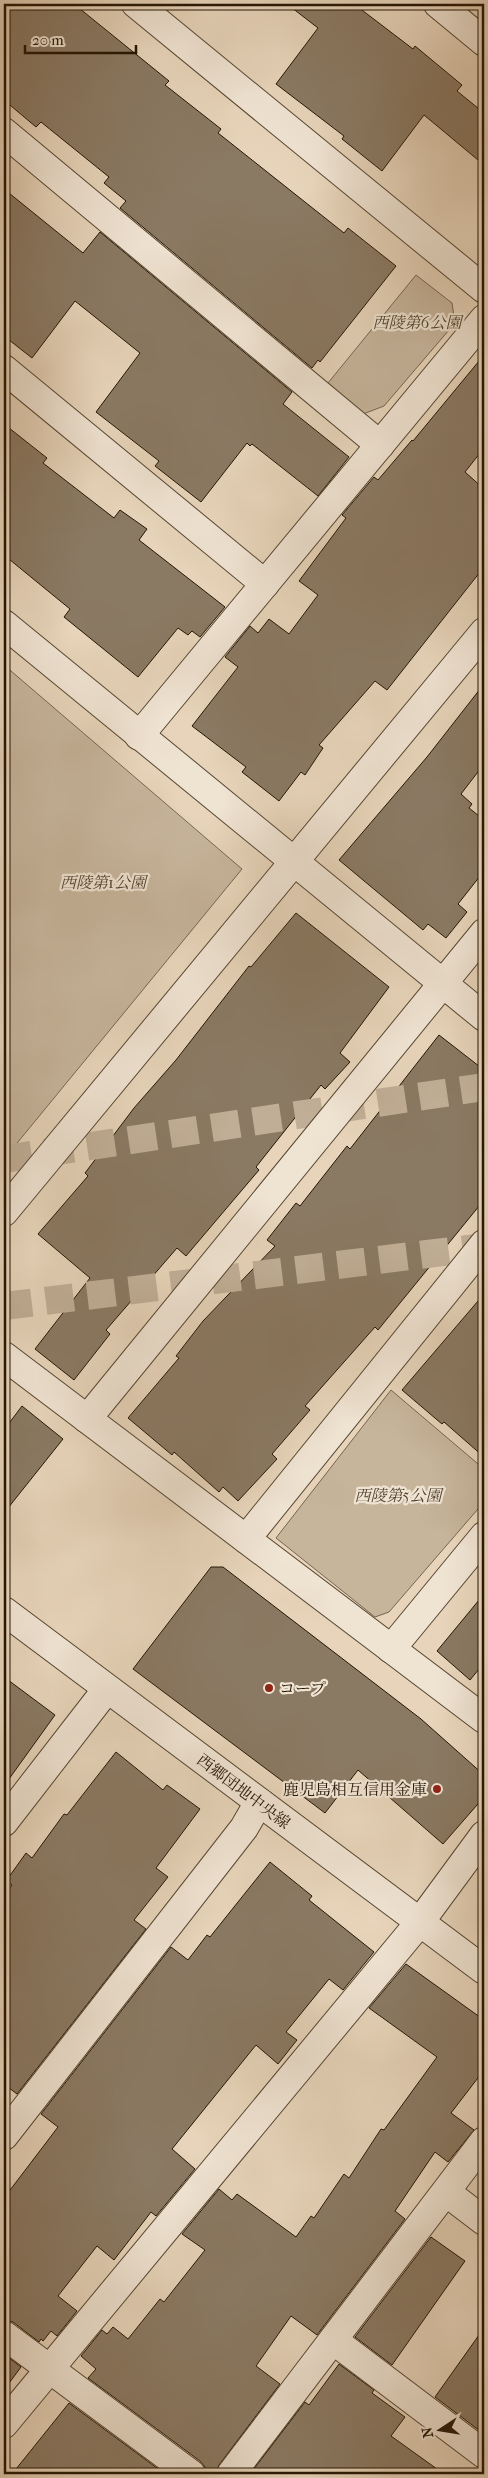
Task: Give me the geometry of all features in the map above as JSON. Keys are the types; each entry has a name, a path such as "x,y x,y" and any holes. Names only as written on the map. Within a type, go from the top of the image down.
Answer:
{"street":[{"path":"136,4 484,289"},
{"path":"438,4 484,42"},
{"path":"4,132 380,444"},
{"path":"139,736 484,319"},
{"path":"4,369 265,584"},
{"path":"4,624 484,1017"},
{"path":"4,1212 484,632"},
{"path":"87,1420 484,933"},
{"path":"246,1538 484,1244"},
{"path":"4,1356 484,1719"},
{"path":"392,1649 484,1536"},
{"name":"西郷団地中央線","path":"4,1612 484,1970"},
{"path":"4,1822 107,1689"},
{"path":"4,2136 244,1828 260,1802"},
{"path":"4,2424 420,1922 484,1835"},
{"path":"231,2474 484,2141"},
{"path":"446,2192 484,2221"},
{"path":"4,2335 191,2474"},
{"path":"333,2340 484,2454"}],"green space":[{"name":"西陵第6公園","path":"416,275 452,303 455,323 384,406 363,414 328,383"},
{"name":"西陵第1公園","path":"4,665 242,869 4,1159"},
{"name":"西陵第5公園","path":"391,1390 484,1469 484,1502 389,1612 375,1617 276,1538"}],"building":[{"path":"4,4 74,4 169,81 165,85 221,129 218,133 344,233 348,228 396,266 320,362 318,360 312,368 120,208 126,201 104,183 109,177 41,122 36,127 4,100"},
{"path":"287,4 354,4 413,49 415,46 462,85 457,91 484,113 484,165 424,115 382,171 342,139 344,136 276,84 318,28"},
{"path":"4,189 83,253 100,232 292,392 283,404 349,457 318,496 252,444 250,446 247,443 201,502 155,466 159,461 96,412 140,353 75,301 32,358 4,336"},
{"path":"484,355 484,448 465,472 484,489 484,567 387,690 375,681 319,745 323,748 305,775 301,772 279,801 242,772 246,767 192,726 238,667 225,657 250,626 258,633 269,619 289,634 318,595 299,581 346,518 342,515 374,477 378,480 413,441"},
{"path":"4,424 47,458 43,463 114,518 120,510 147,529 139,540 225,607 200,637 192,631 188,635 178,628 138,677 64,617 70,609 4,555"},
{"path":"484,684 484,764 461,794 472,804 469,808 484,820 484,871 458,904 467,912 446,938 428,924 423,930 339,860 427,757"},
{"path":"296,913 389,987 340,1053 350,1062 325,1089 321,1085 256,1167 259,1170 186,1256 177,1248 106,1330 110,1334 74,1380 35,1349 90,1278 38,1234 88,1176 85,1173 134,1108 176,1060 249,966 251,967"},
{"path":"439,1035 484,1070 484,1200 378,1330 375,1327 305,1406 310,1410 272,1454 277,1459 238,1501 223,1487 219,1492 174,1452 172,1455 128,1418 179,1358 176,1356 203,1321 275,1246 267,1240 296,1203 300,1206 347,1146 350,1149"},
{"path":"484,1294 484,1457 444,1422 442,1424 402,1390"},
{"path":"22,1406 63,1439 4,1513 4,1430"},
{"name":"コープ","path":"211,1567 223,1567 421,1719 484,1775 484,1797 443,1844 358,1770 325,1813 133,1669"},
{"path":"484,1594 484,1663 470,1680 437,1651"},
{"path":"4,1677 55,1715 4,1786"},
{"path":"116,1752 163,1790 167,1785 200,1809 156,1868 168,1877 134,1920 146,1929 17,2094 4,2084 4,1895 12,1885 6,1881 26,1853 32,1858 64,1814 67,1815"},
{"path":"270,1862 312,1896 309,1900 374,1952 343,1990 329,1979 286,2032 297,2040 278,2064 256,2045 172,2149 195,2169 156,2216 151,2212 114,2260 97,2246 58,2296 77,2311 57,2336 51,2331 43,2341 41,2339 39,2342 13,2322 4,2320 4,2198 58,2127 41,2114 171,1947 188,1960 207,1935 210,1937"},
{"path":"406,1964 484,2020 484,2070 451,2113 474,2130 448,2162 435,2152 395,2211 405,2219 317,2335 291,2316 256,2366 280,2384 219,2465 216,2474 206,2474 205,2467 200,2461 88,2378 96,2369 81,2356 102,2330 107,2334 113,2327 128,2339 160,2299 164,2302 205,2250 182,2234 219,2189 232,2200 237,2194 296,2237 311,2216 314,2218 344,2174 349,2178 381,2129 384,2130 437,2057 369,2008"},
{"path":"431,2237 465,2261 392,2365 355,2337"},
{"path":"484,2328 484,2434 435,2397"},
{"path":"4,2354 21,2367 4,2390"},
{"path":"339,2364 374,2390 372,2393 405,2417 391,2436 444,2474 250,2474 305,2402 309,2405"},
{"path":"69,2403 165,2474 12,2474"}],"tunnel":[{"path":"4,1159 484,1087"},
{"path":"4,1306 484,1247"}],"place":[{"name":"コープ","path":"269,1688"},
{"name":"鹿児島相互信用金庫","path":"437,1789"}]}
